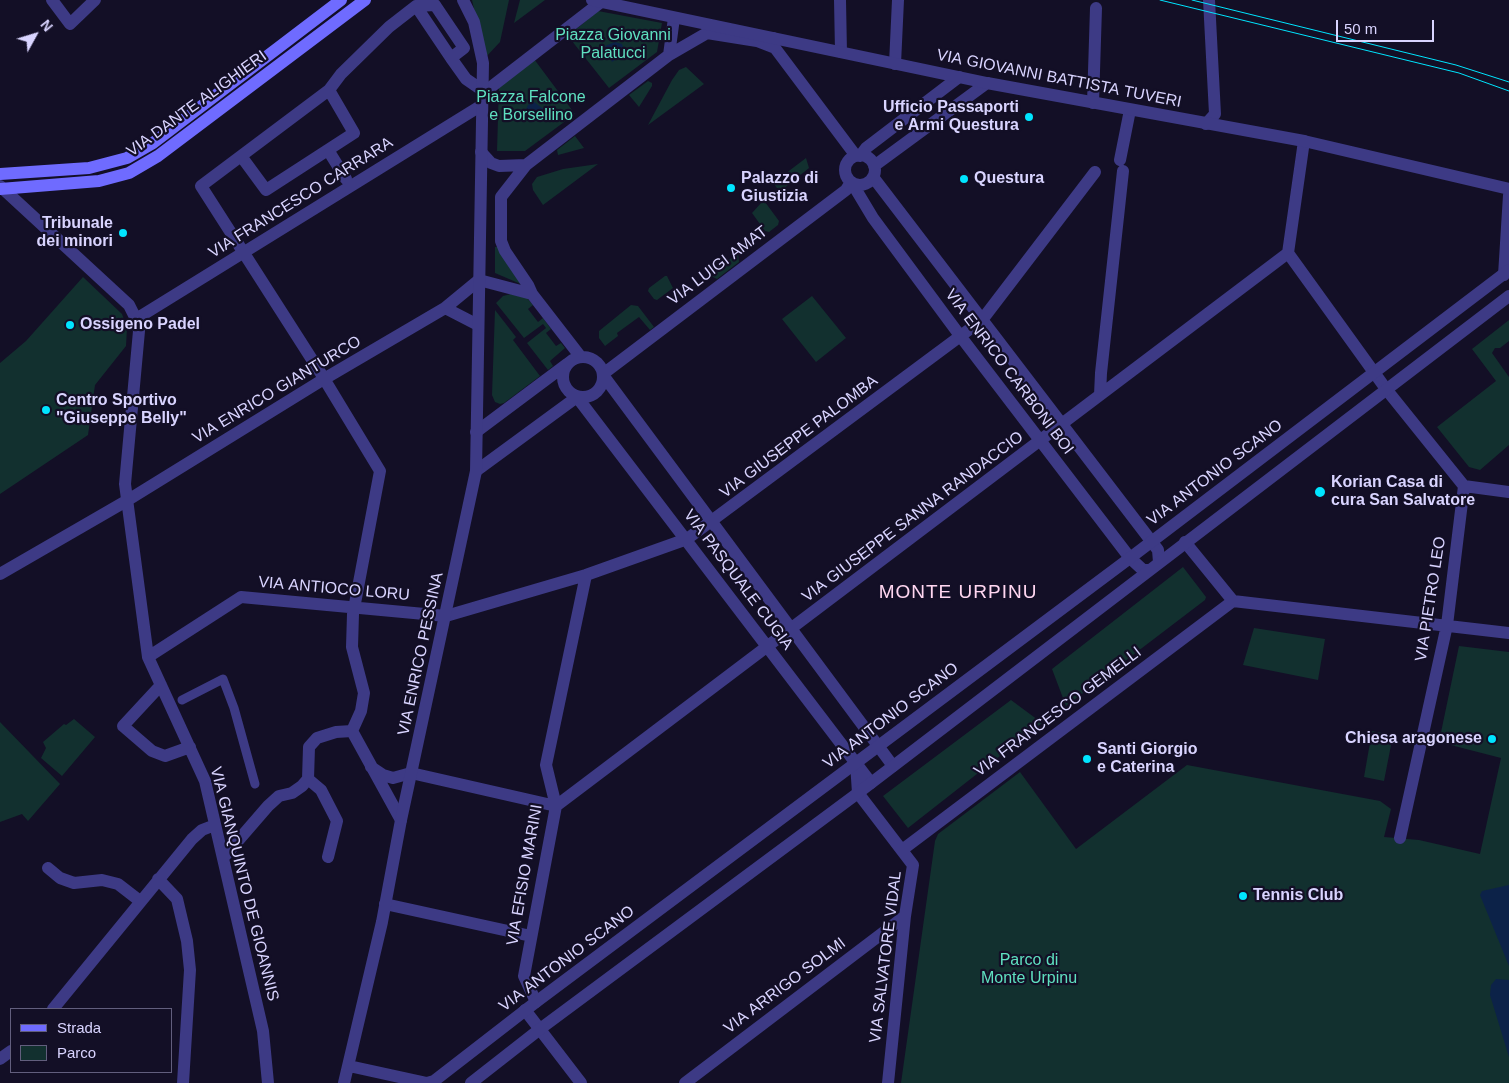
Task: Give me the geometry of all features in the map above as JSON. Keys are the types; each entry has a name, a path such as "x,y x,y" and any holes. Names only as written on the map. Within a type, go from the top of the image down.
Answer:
{"main road":[{"name":"VIA DANTE ALIGHIERI","path":"0,174 89,168 127,158 153,143 341,0"},
{"name":"VIA DANTE ALIGHIERI","path":"1,188 99,181 130,173 158,156 365,0"}],"street":[{"path":"52,0 70,24 95,0"},
{"name":"VIA ENRICO PESSINA","path":"344,1083 385,904 400,820 412,773 476,471 483,63 474,22 463,0"},
{"path":"840,0 841,52"},
{"path":"894,64 898,0"},
{"path":"1206,124 1215,114 1209,0"},
{"name":"VIA GIOVANNI BATTISTA TUVERI","path":"597,1 774,43 841,52 987,83 1304,141 1509,189"},
{"name":"VIA FRANCESCO CARRARA","path":"136,319 243,253 482,97 597,1"},
{"path":"352,731 361,711 364,693 352,647 354,606 380,471 324,379 201,186 329,90 347,67 389,27 416,6 436,5 464,48"},
{"path":"416,6 466,79 482,97"},
{"path":"1093,103 1096,8"},
{"path":"669,55 674,18"},
{"path":"575,359 505,252 501,242 500,224 500,204 504,191 526,165 669,55 707,33 774,43"},
{"path":"451,58 478,37"},
{"name":"VIA ENRICO CARBONI BOI","path":"774,43 858,156"},
{"path":"858,156 958,77"},
{"path":"851,182 866,184 874,172 987,83"},
{"path":"241,156 266,190 354,133 329,90"},
{"path":"1100,395 1122,165 1130,110"},
{"path":"1304,141 1288,253 1386,389 1464,486 1509,492"},
{"path":"328,150 346,179"},
{"path":"481,152 491,163 499,166 526,165"},
{"name":"VIA ENRICO CARBONI BOI","path":"858,156 869,158 874,172 982,320 1158,550 1154,566 1143,570 1130,558 961,337 874,218 845,169 848,161 858,156"},
{"name":"VIA GIUSEPPE PALOMBA","path":"446,616 586,575 687,540 982,320 1095,172"},
{"name":"VIA LUIGI AMAT","path":"476,471 577,397 586,398 596,394 601,388 603,374 846,190 851,182"},
{"path":"1,188 129,305 136,319"},
{"name":"VIA ANTONIO SCANO","path":"348,1066 427,1083 434,1081 525,1010 1130,558 1506,273 1509,195"},
{"name":"VIA GIUSEPPE SANNA RANDACCIO","path":"556,806 1288,253"},
{"path":"479,280 532,294"},
{"name":"VIA ENRICO GIANTURCO","path":"0,574 128,500 324,379 445,308 479,280"},
{"path":"471,1083 540,1029 858,794 1509,296"},
{"path":"445,308 478,325"},
{"name":"VIA GIANQUINTO DE GIOANNIS","path":"136,319 139,331 125,484 148,657 205,781 264,1031 268,1083"},
{"path":"476,432 575,359 596,360 603,369 603,374"},
{"path":"575,359 565,369 563,377 565,386 570,394 577,397"},
{"name":"VIA PASQUALE CUGIA","path":"603,374 893,766"},
{"name":"VIA PASQUALE CUGIA","path":"577,397 871,783"},
{"name":"VIA PIETRO LEO","path":"1400,838 1447,625 1464,486"},
{"path":"1185,542 1233,601 1509,633"},
{"name":"VIA EFISIO MARINI","path":"536,1002 524,976 556,806 546,764 586,575"},
{"name":"VIA ANTIOCO LORU","path":"148,657 241,597 446,616"},
{"name":"VIA FRANCESCO GEMELLI","path":"902,850 1233,601"},
{"path":"182,700 223,679 234,708 255,784"},
{"path":"161,685 122,726 152,751 165,756 190,747"},
{"path":"352,731 400,820"},
{"path":"223,858 268,806 280,796 292,793 308,779 309,747 317,738 336,732 352,731"},
{"path":"856,763 858,794"},
{"path":"371,767 383,775 393,778 412,773 556,806"},
{"path":"308,779 321,790 336,821 328,857"},
{"name":"VIA SALVATORE VIDAL","path":"858,794 913,865 905,916 888,1083"},
{"path":"54,1008 192,838 202,830 215,826"},
{"path":"48,868 60,878 74,883 102,880 118,884 140,901"},
{"path":"158,879 177,899 187,941 190,970 183,1083"},
{"path":"385,904 531,936"},
{"name":"VIA ARRIGO SOLMI","path":"685,1083 905,916"},
{"path":"525,1010 581,1083"}],"green space":[{"path":"472,0 509,0 500,42 485,58"},
{"path":"520,0 545,0 514,23"},
{"name":"Piazza Giovanni Palatucci","path":"598,11 662,23 657,52 609,88 568,36"},
{"name":"Piazza Falcone e Borsellino","path":"534,59 575,114 525,151 497,151 499,85"},
{"path":"686,67 704,84 648,125 672,80 679,70"},
{"path":"648,81 652,83 652,86 639,107 629,95"},
{"path":"575,136 584,148 558,155 557,150"},
{"path":"806,158 809,168 783,189 777,188 773,183"},
{"path":"598,164 543,205 533,190 532,184 537,177 563,169"},
{"path":"762,202 765,202 779,221 778,225 769,232 765,231 752,213"},
{"path":"495,247 499,247 523,285 495,273"},
{"path":"738,253 739,262 717,279 709,275"},
{"path":"667,276 673,288 657,300 654,299 648,291 649,288"},
{"name":"Centro Sportivo \"Giuseppe Belly\"","path":"83,277 122,314 127,328 126,346 95,385 88,435 0,494 0,363 26,341"},
{"path":"511,294 527,298 533,305 528,309 538,322 543,318 551,329 546,333 556,346 561,343 565,348 550,361 553,366 548,370 527,343 546,328 543,324 524,338 496,303 503,296"},
{"path":"812,296 846,338 816,362 782,319"},
{"path":"631,305 638,306 654,327 650,330 639,317 617,333 618,336 605,346 599,338 599,331"},
{"path":"495,310 516,337 513,340 540,376 500,404 495,402 492,395"},
{"path":"1509,320 1509,341 1500,348 1495,348 1492,353 1509,377 1509,445 1480,470 1469,467 1437,427 1496,381 1472,349"},
{"path":"1183,567 1206,597 1205,600 1066,706 1052,669"},
{"path":"1254,628 1325,639 1318,680 1243,665"},
{"name":"Parco di Monte Urpinu","path":"1459,646 1509,652 1509,1083 901,1083 935,841 938,834 1020,772 1076,849 1187,765 1380,801 1391,809 1384,837 1419,840 1480,854 1501,758 1439,742"},
{"path":"1011,700 1042,723 908,828 883,796"},
{"path":"74,719 95,737 62,776 41,758 46,748 43,742 64,724 66,725"},
{"path":"0,722 60,784 28,821 22,814 0,822"},
{"path":"1372,731 1393,735 1384,781 1364,777"}],"water":[{"path":"615,42 622,44 625,53 612,62 605,46"},
{"path":"534,102 546,111 532,122 525,112 528,105"},
{"path":"1509,885 1509,966 1480,895 1482,891"},
{"path":"1496,979 1509,980 1509,1057 1490,995 1491,985"}],"tram line":[{"path":"1160,0 1459,73 1509,91"},
{"path":"1192,0 1456,65 1509,82"}],"place":[{"name":"Ufficio Passaporti e Armi Questura","path":"1029,117"},
{"name":"Questura","path":"964,179"},
{"name":"Palazzo di Giustizia","path":"731,188"},
{"name":"Tribunale dei minori","path":"123,233"},
{"name":"Ossigeno Padel","path":"70,325"},
{"name":"Centro Sportivo \"Giuseppe Belly\"","path":"46,410"},
{"name":"Korian Casa di cura San Salvatore","path":"1320,492"},
{"name":"Chiesa aragonese","path":"1492,739"},
{"name":"Santi Giorgio e Caterina","path":"1087,759"},
{"name":"Tennis Club","path":"1243,896"}],"district":[{"name":"MONTE URPINU","path":"958,593"}]}
